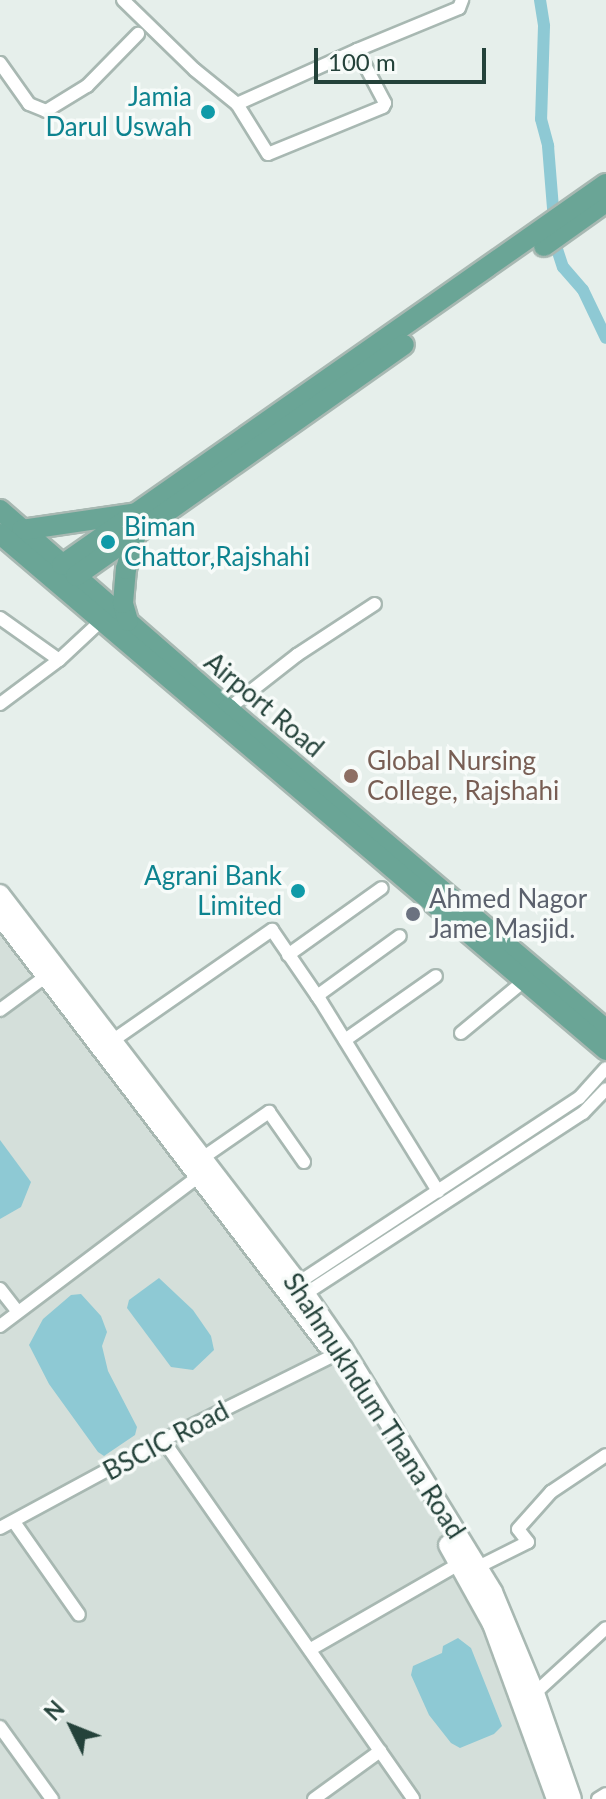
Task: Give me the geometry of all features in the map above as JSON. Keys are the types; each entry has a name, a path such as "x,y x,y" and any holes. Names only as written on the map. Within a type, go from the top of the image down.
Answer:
{"main road":[{"path":"69,570 136,534 569,219 606,184"},
{"path":"569,219 606,202"},
{"path":"69,570 141,512 540,240"},
{"name":"Airport Road","path":"0,510 228,709 606,1030"},
{"path":"22,530 141,512"},
{"name":"Airport Road","path":"0,534 606,1050"},
{"path":"128,621 123,603 126,569 136,534"},
{"name":"Shahmukhdum Thana Road","path":"0,894 51,972 296,1292 343,1348 468,1566 556,1799"},
{"name":"Shahmukhdum Thana Road","path":"0,916 112,1041 202,1169"},
{"name":"Shahmukhdum Thana Road","path":"296,1292 468,1566 506,1618 572,1799"}],"street":[{"path":"123,0 195,70 237,104 268,154 377,110 385,103 357,50"},
{"path":"237,104 459,8 462,0"},
{"path":"0,63 29,104 46,111 87,86 138,34"},
{"path":"228,709 297,655 375,604"},
{"path":"0,618 59,660"},
{"path":"0,704 59,660 101,621"},
{"path":"288,955 382,888"},
{"path":"112,1041 272,930 345,1040 438,1191"},
{"path":"317,996 400,936"},
{"path":"0,1010 51,972"},
{"path":"345,1040 436,976"},
{"path":"461,1033 525,980"},
{"path":"296,1292 438,1191 579,1098 606,1068"},
{"path":"296,1292 583,1113 606,1089"},
{"path":"0,1326 202,1169 269,1112 304,1162"},
{"path":"0,1289 18,1312"},
{"name":"BSCIC Road","path":"0,1528 163,1440 334,1355"},
{"path":"163,1440 413,1799"},
{"path":"311,1649 468,1566 528,1542 518,1529 551,1492 606,1455"},
{"path":"14,1522 79,1615"},
{"path":"535,1693 606,1628"},
{"path":"0,1727 52,1799"},
{"path":"314,1799 380,1751"},
{"path":"598,1799 606,1794"}],"shaded area":[{"path":"0,898 339,1347 489,1592 570,1799 0,1799"}],"water":[{"path":"0,1140 31,1182 21,1207 0,1219"},
{"path":"159,1278 193,1310 211,1336 214,1350 193,1370 171,1367 127,1308 129,1300"},
{"path":"81,1294 101,1316 107,1332 102,1346 108,1371 137,1427 135,1435 104,1456 49,1384 29,1345 43,1319 71,1295"},
{"path":"458,1638 471,1648 502,1726 494,1734 460,1748 451,1743 429,1715 411,1675 413,1666 442,1653 443,1646"}],"waterway":[{"path":"540,0 544,26 541,119 548,146 556,246 563,267 583,290 606,338"}],"place":[{"name":"Jamia Darul Uswah","path":"208,112"},
{"name":"Biman Chattor,Rajshahi","path":"108,542"},
{"name":"Global Nursing College, Rajshahi","path":"351,776"},
{"name":"Agrani Bank Limited","path":"298,891"},
{"name":"Ahmed Nagor Jame Masjid.","path":"413,914"}]}
